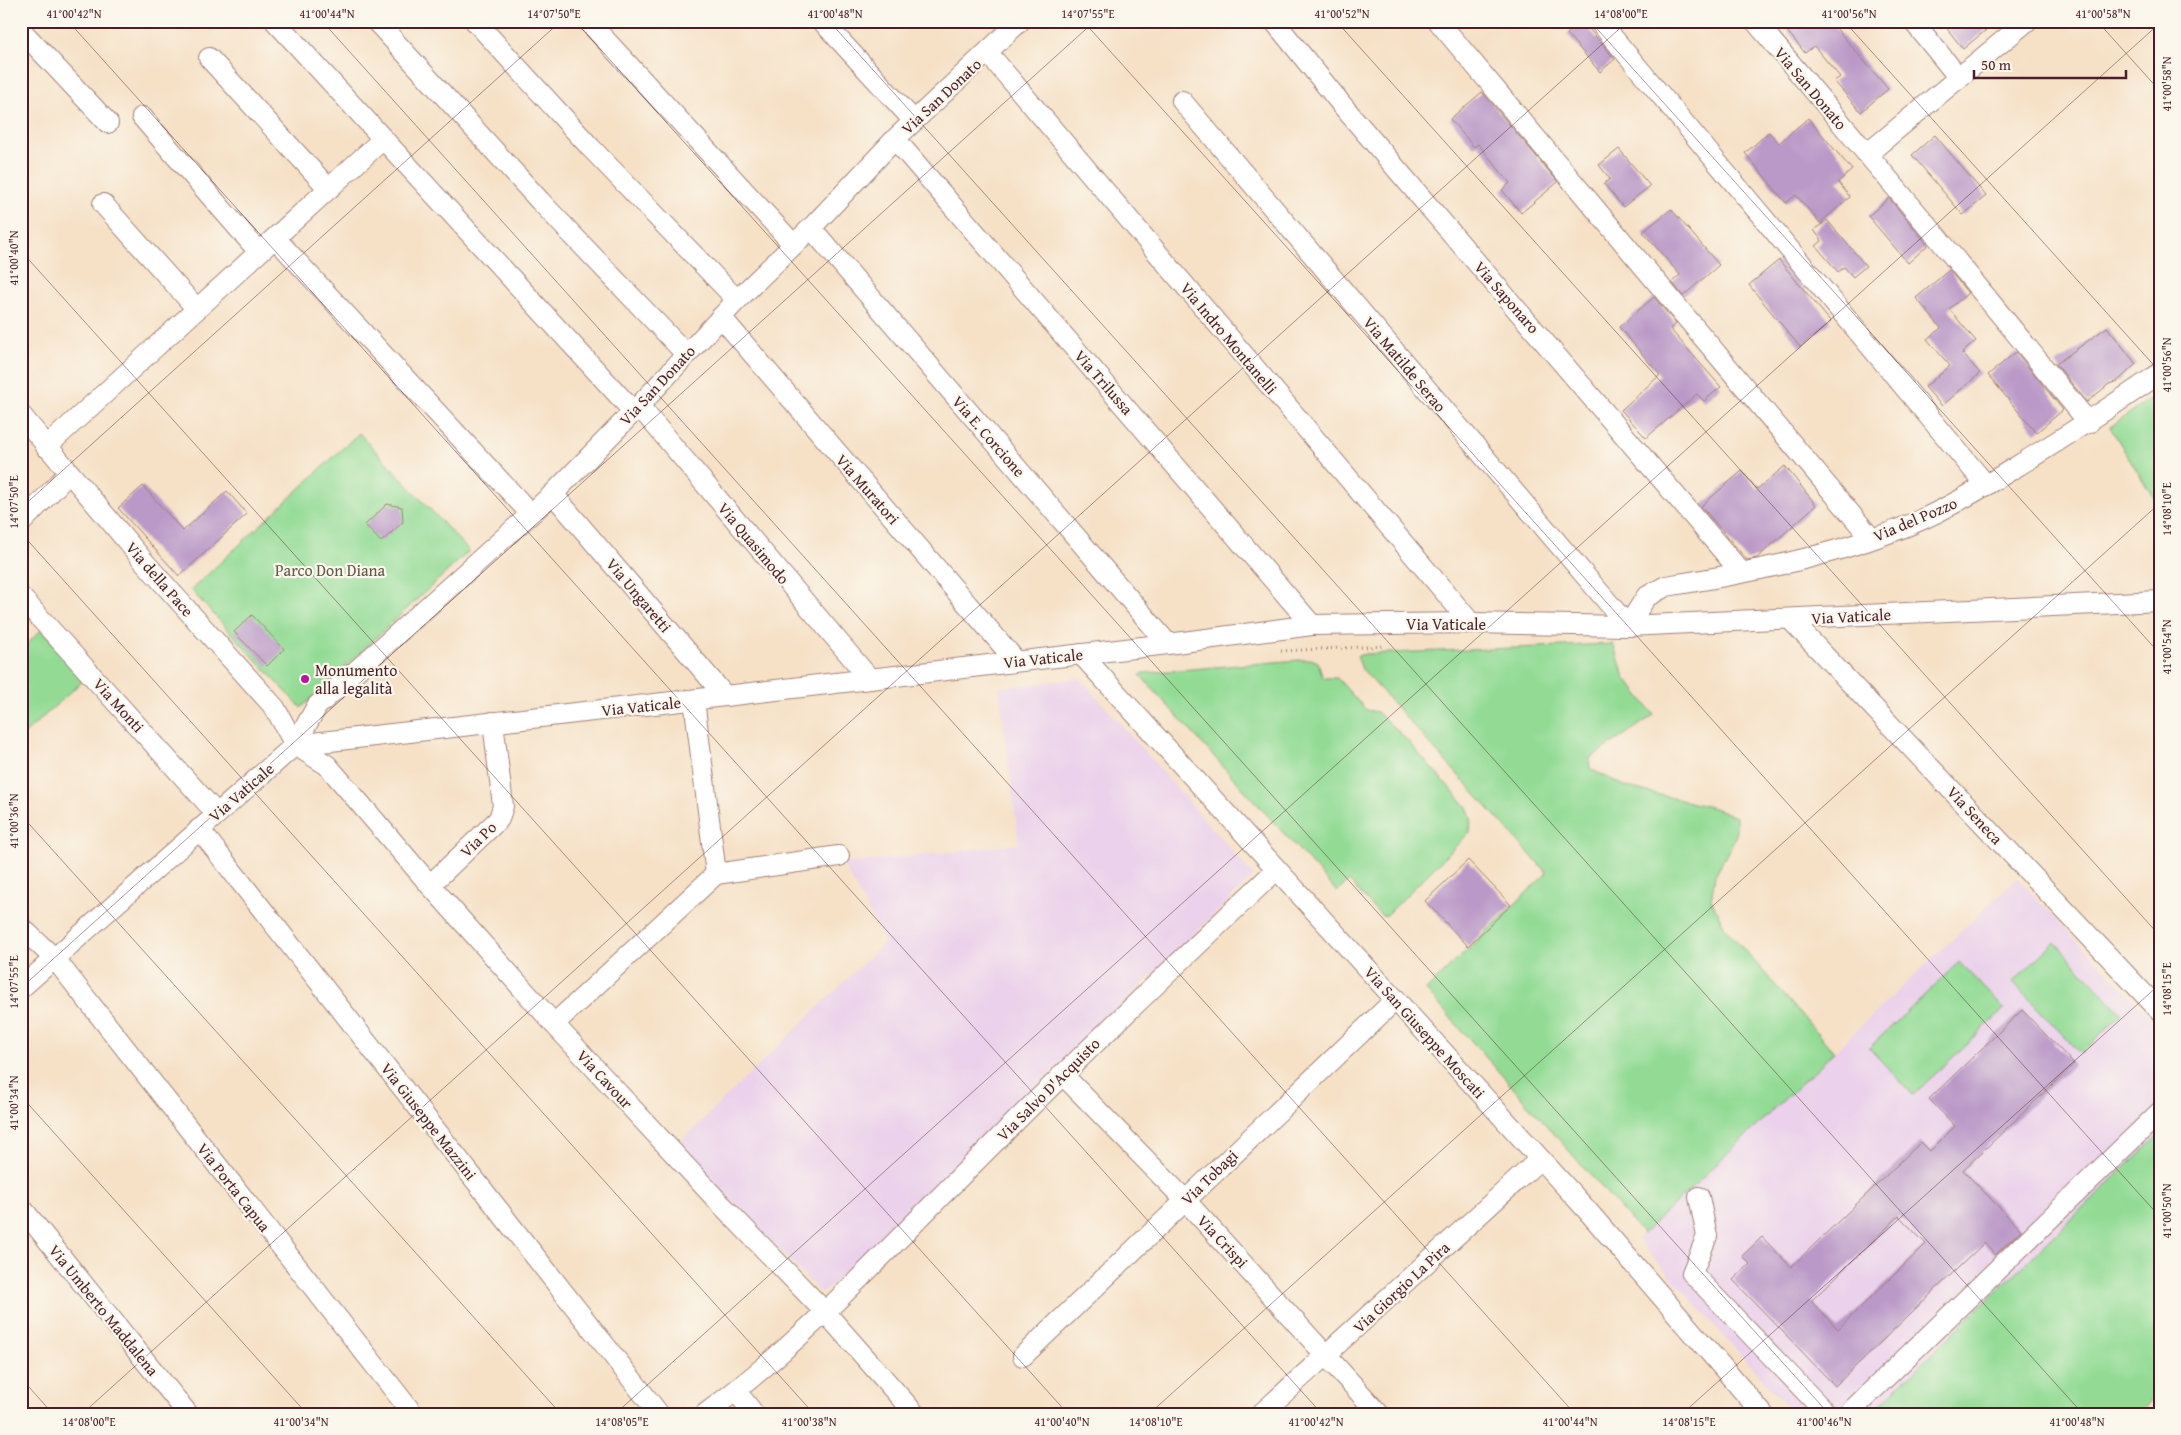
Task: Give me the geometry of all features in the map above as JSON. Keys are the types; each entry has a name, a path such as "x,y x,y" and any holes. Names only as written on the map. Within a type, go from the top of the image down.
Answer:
{"street":[{"name":"Via Quasimodo","path":"275,21 382,140 636,409 870,679"},
{"path":"376,21 540,201 686,354"},
{"path":"475,21 598,155 736,300"},
{"path":"588,21 793,244"},
{"path":"822,21 914,121"},
{"name":"Via San Donato","path":"295,745 317,706 553,494 636,409 736,300 811,228 895,139 1020,21"},
{"name":"Via Saponaro","path":"1274,21 1342,105 1741,572"},
{"path":"1438,21 1871,538"},
{"path":"1599,21 1986,485"},
{"name":"Via San Donato","path":"1754,21 1867,154 2089,423"},
{"path":"1913,21 1959,78"},
{"path":"1867,154 2027,21"},
{"path":"21,30 108,123"},
{"name":"Via Indro Montanelli","path":"988,53 1471,623"},
{"path":"209,58 328,189"},
{"name":"Via Matilde Serao","path":"1182,101 1628,626"},
{"path":"142,117 260,252"},
{"name":"Via Trilussa","path":"895,139 1312,625"},
{"path":"46,446 382,140"},
{"path":"103,204 196,309"},
{"name":"Via E. Corcione","path":"811,228 1168,644"},
{"path":"275,238 530,513"},
{"name":"Via Muratori","path":"721,317 1016,661"},
{"name":"Via del Pozzo","path":"1628,626 1646,597 1666,586 1809,558 1894,531 1923,518 1986,485 2089,423 2160,373"},
{"name":"Via della Pace","path":"21,415 147,565 275,708 295,745"},
{"path":"21,523 68,473"},
{"name":"Via Ungaretti","path":"553,494 725,696"},
{"name":"Via Monti","path":"21,597 217,814"},
{"name":"Via Vaticale","path":"21,988 295,745 694,700 1168,644 1312,625 1471,623 1628,626 2160,601"},
{"name":"Via Seneca","path":"1790,619 2160,1012"},
{"name":"Via San Giuseppe Moscati","path":"1081,654 1540,1159 1764,1414"},
{"path":"694,700 716,874"},
{"name":"Via Po","path":"430,885 499,819 503,806 493,722"},
{"name":"Via Cavour","path":"295,745 327,765 430,885 554,1024 716,1199 825,1312 915,1414"},
{"name":"Via Giuseppe Mazzini","path":"199,829 659,1414"},
{"path":"554,1024 716,874 839,856"},
{"name":"Via Salvo D'Acquisto","path":"705,1414 736,1391 825,1312 1062,1074 1276,870"},
{"name":"Via Porta Capua","path":"21,927 55,959 413,1414"},
{"name":"Via Tobagi","path":"1023,1356 1396,999"},
{"name":"Via Crispi","path":"1062,1074 1185,1200 1379,1414"},
{"path":"1848,1414 2160,1112"},
{"name":"Via Giorgio La Pira","path":"1261,1414 1540,1159"},
{"path":"1699,1198 1707,1236 1692,1272 1827,1414"},
{"name":"Via Umberto Maddalena","path":"21,1207 188,1414"},
{"path":"736,1391 754,1414"}],"shaded area":[{"path":"1080,678 1254,876 822,1294 677,1145 885,942 843,864 1019,844 999,688"},
{"path":"2017,878 2160,1027 2160,1134 1869,1414 1794,1414 1637,1239"}],"green space":[{"path":"2160,392 2160,508 2110,427"},
{"name":"Parco Don Diana","path":"359,433 469,551 301,708 191,590"},
{"path":"42,629 86,678 21,737 21,650"},
{"path":"1613,644 1625,677 1654,715 1589,759 1590,769 1627,787 1714,808 1736,817 1736,837 1715,875 1711,900 1725,928 1834,1052 1643,1234 1426,990 1547,873 1362,669 1357,656 1365,654"},
{"path":"1311,659 1318,662 1323,678 1337,678 1366,710 1377,712 1402,735 1467,807 1471,817 1470,832 1387,915 1381,916 1349,881 1337,892 1140,675 1144,673"},
{"path":"2055,942 2122,1014 2081,1054 2013,982"},
{"path":"1959,962 2004,1009 1913,1095 1869,1048"},
{"path":"2160,1134 2160,1393 2139,1414 1869,1414"}],"building":[{"path":"1582,21 1615,59 1600,72 1567,34"},
{"path":"1779,21 1830,21 1888,89 1861,112 1834,81 1840,77 1814,46 1805,53"},
{"path":"1941,21 1997,21 1963,49"},
{"path":"1482,92 1558,182 1521,213 1502,190 1510,183 1478,144 1474,147 1450,119"},
{"path":"1808,118 1852,170 1838,182 1850,197 1820,223 1796,195 1786,203 1745,153 1769,132 1779,143"},
{"path":"1935,135 1986,196 1963,215 1912,155"},
{"path":"1619,149 1650,186 1623,207 1604,184 1610,179 1599,165"},
{"path":"1889,198 1928,245 1908,263 1868,216"},
{"path":"1671,209 1719,265 1683,296 1672,282 1680,275 1643,232"},
{"path":"1827,220 1866,266 1853,277 1844,267 1838,272 1816,246 1822,241 1814,230"},
{"path":"1779,260 1831,322 1800,347 1749,285"},
{"path":"1949,270 1968,293 1949,309 1976,341 1962,353 1980,373 1942,406 1925,387 1950,366 1927,339 1941,328 1916,298"},
{"path":"1654,297 1676,324 1670,329 1721,387 1704,401 1697,394 1646,438 1621,410 1660,375 1619,327"},
{"path":"2107,327 2136,364 2118,381 2109,384 2087,402 2056,364"},
{"path":"2016,352 2063,410 2036,433 1988,375"},
{"path":"1785,466 1816,505 1757,558 1747,560 1701,506 1742,471 1757,489"},
{"path":"143,486 183,531 227,491 247,514 179,576 118,508"},
{"path":"387,504 402,507 403,522 381,542 365,525"},
{"path":"252,615 284,649 267,666 234,632"},
{"path":"1468,860 1511,905 1468,946 1425,901"},
{"path":"2022,1010 2074,1064 1963,1170 2021,1230 1995,1255 1984,1243 1835,1386 1733,1280 1750,1264 1742,1256 1762,1237 1791,1267 1921,1142 1930,1151 1955,1126 1929,1099","holes":["1899,1216 1926,1244 1838,1329 1811,1301"]}],"place":[{"name":"Monumento alla legalità","path":"305,679"}]}
